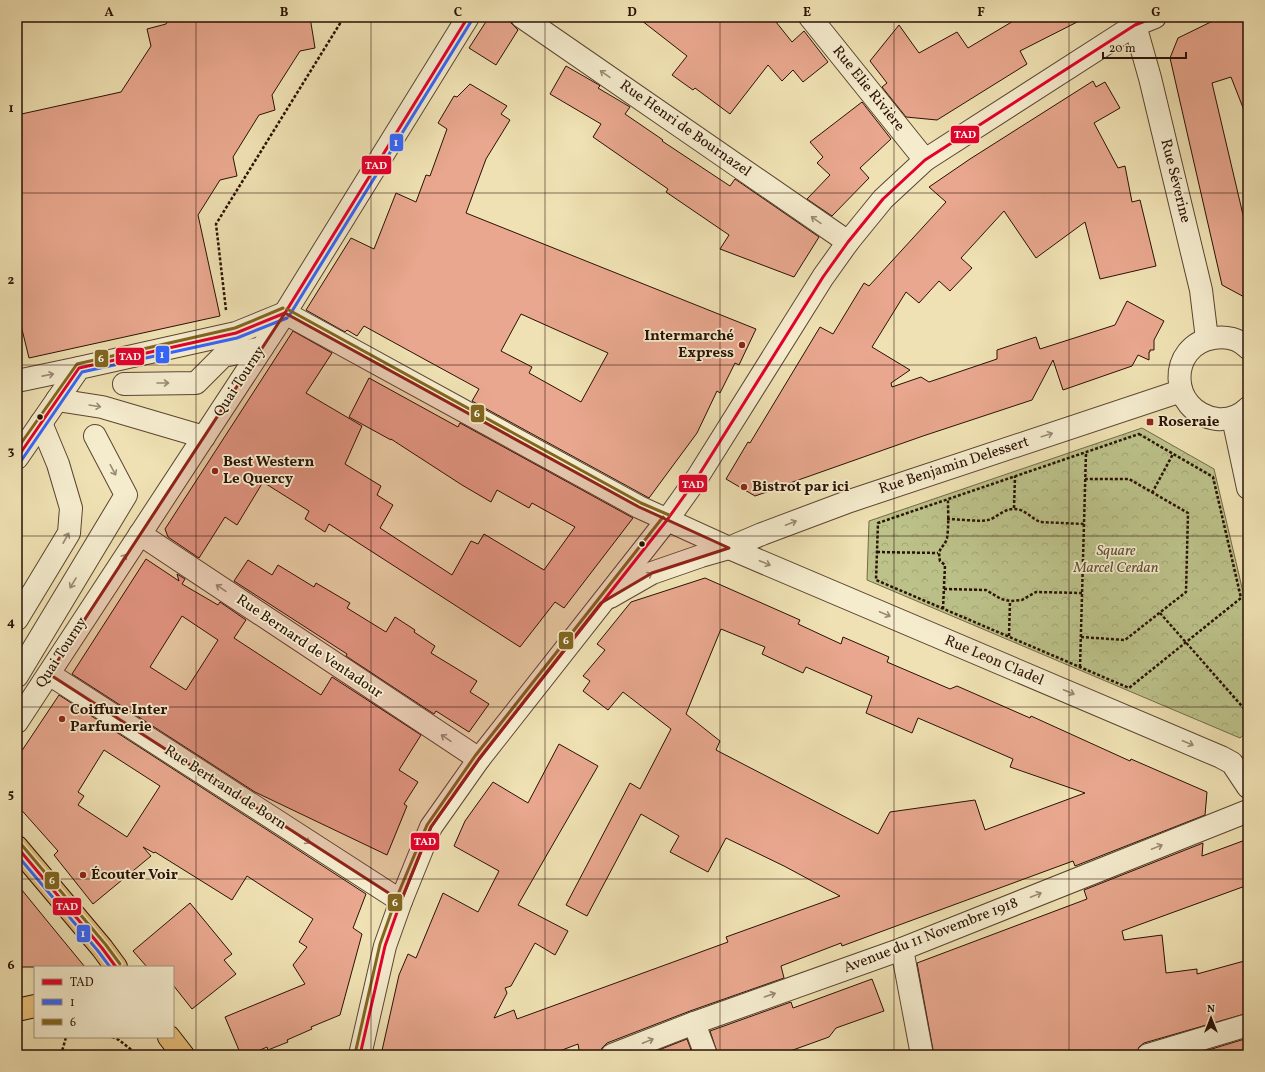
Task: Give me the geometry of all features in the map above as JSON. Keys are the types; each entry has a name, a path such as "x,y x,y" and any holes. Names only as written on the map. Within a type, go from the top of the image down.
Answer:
{"main road":[{"path":"17,847 102,948 115,966"},
{"path":"17,1010 34,1006"},
{"path":"170,1038 183,1055"}],"street":[{"name":"Quai Tourny","path":"17,722 285,313 468,17"},
{"name":"Rue Henri de Bournazel","path":"522,17 848,242"},
{"name":"Rue Elie Rivière","path":"810,17 925,160"},
{"path":"360,1055 385,946 401,901 431,827 479,759 666,520 697,478 823,278 848,242 883,199 925,160 1133,21 1155,17"},
{"name":"Rue Séverine","path":"1133,21 1150,78 1201,290 1207,339"},
{"path":"17,381 236,334 285,313"},
{"name":"Rue Leon Cladel","path":"285,313 632,504 729,548 1221,757 1232,763 1248,787"},
{"path":"1248,348 1233,339 1220,337 1207,339 1196,345 1186,354 1181,366 1179,378 1181,391 1187,403 1196,412 1207,418 1220,419 1240,413 1248,488"},
{"path":"124,384 196,383 223,356 262,348"},
{"path":"17,458 79,368"},
{"name":"Rue Benjamin Delessert","path":"601,602 652,573 729,548 850,501 1181,391"},
{"path":"57,400 102,407 204,437"},
{"path":"17,619 69,533 71,508 58,464 41,423"},
{"path":"17,676 126,495 95,436"},
{"name":"Rue Bernard de Ventadour","path":"140,534 479,759"},
{"name":"Rue Bertrand de Born","path":"49,674 401,901"},
{"name":"Avenue du 11 Novembre 1918","path":"612,1055 694,1023 902,949 1248,811"},
{"path":"902,949 922,1055"},
{"path":"694,1023 706,1055"},
{"path":"1148,1055 1248,1025"}],"path":[{"path":"226,313 216,224 344,17"},
{"path":"1139,434 1212,477 1241,598 1129,688 876,580 878,523 1086,452 1139,434"},
{"path":"1080,667 1086,452"},
{"path":"1152,493 1173,454"},
{"path":"1014,508 1015,476"},
{"path":"1081,637 1125,640 1186,592 1188,514 1129,480 1085,480"},
{"path":"943,609 945,565 940,561 938,553 946,539 948,499"},
{"path":"948,519 989,520 1004,511 1014,508 1027,512 1040,522 1084,524"},
{"path":"877,552 938,553"},
{"path":"944,589 986,590 1001,599 1010,601 1022,600 1036,592 1082,593"},
{"path":"1009,636 1010,601"},
{"path":"1160,613 1248,713"},
{"path":"61,1055 66,1038"},
{"path":"114,1038 138,1055"}],"highlighted area":[{"path":"285,313 639,507 729,548 652,573 601,603 479,759 431,827 401,901 49,674"}],"green space":[{"name":"Square Marcel Cerdan","path":"1142,428 1214,469 1248,613 1248,731 1240,738 867,580 869,521"}],"building":[{"path":"170,17 310,17 315,48 300,51 272,95 275,110 259,115 233,157 237,176 220,180 198,215 220,316 29,358 17,309 17,115 121,92 151,46 147,29 166,24"},
{"path":"489,17 510,17 511,23 518,30 496,65 469,48"},
{"path":"637,17 772,17 792,42 804,31 828,62 803,82 793,70 782,81 768,65 730,114 695,88 693,90 672,75 687,56"},
{"path":"1020,17 1087,17 1020,51 1027,64 937,120 906,117 882,87 887,83 870,61 899,25 919,53 957,32 968,48"},
{"path":"1221,17 1248,17 1248,118 1231,77 1212,83 1248,236 1248,299 1222,285 1170,58 1178,38"},
{"path":"566,66 599,85 600,86 598,88 630,107 625,114 663,140 662,141 730,186 735,179 819,237 794,277 720,249 729,235 666,192 668,189 593,137 601,124 550,94"},
{"path":"1093,81 1096,87 1105,82 1120,108 1094,123 1118,168 1125,166 1132,202 1140,200 1156,266 1100,279 1085,222 1036,258 1004,211 961,258 972,268 950,291 939,281 919,303 906,292 872,347 910,370 891,383 892,387 921,377 929,382 997,359 997,350 1036,337 1040,349 1115,325 1127,301 1164,321 1154,340 1154,350 1150,350 1149,352 1149,360 1138,355 1132,366 1063,390 1053,360 1032,400 923,436 755,496 726,479 748,442 750,443 820,327 833,334 864,283 869,286 946,202 929,187 970,159"},
{"path":"470,84 507,106 501,114 510,120 486,159 466,213 756,329 739,365 735,363 720,393 717,391 697,433 649,498 472,401 479,389 364,326 357,336 347,330 345,332 306,310 351,238 374,249 396,193 416,202 426,175 430,176 447,129 438,123 454,96 457,97","holes":["521,314 608,353 581,402 529,373 532,367 501,351"]},
{"path":"862,102 891,139 860,168 869,178 832,216 807,199 830,175 817,163 823,157 810,142"},
{"path":"293,331 332,353 306,393 362,426 345,464 381,486 377,495 393,505 380,528 452,575 471,541 478,544 484,534 544,570 575,527 532,503 529,508 497,490 491,502 391,439 349,417 369,378 458,427 460,423 633,518 564,608 555,602 520,647 329,524 325,532 305,519 309,511 263,482 237,525 225,517 199,558 168,537 165,529"},
{"path":"146,559 179,581 177,574 185,579 182,584 218,605 220,602 246,620 234,638 321,695 332,677 421,735 399,770 418,782 404,804 407,806 387,855 255,792 72,674","holes":["182,616 218,640 186,690 150,667"]},
{"path":"248,560 272,575 278,565 314,587 316,583 350,603 347,608 386,632 395,617 415,630 414,632 435,646 431,653 477,681 470,692 489,704 469,732 436,711 434,714 346,656 347,654 234,581"},
{"path":"705,578 800,620 798,624 841,644 843,637 889,657 887,662 950,689 957,686 1030,718 1031,716 1130,761 1131,759 1207,792 1205,815 1075,866 1073,861 842,946 841,943 781,966 784,978 690,1011 607,1043 602,1048 600,1055 580,1055 578,1044 549,1055 381,1055 399,975 408,954 416,958 443,893 478,912 499,871 454,846 465,821 493,782 528,803 559,744 598,766 518,905 568,931 555,955 535,943 511,986 505,988 507,993 494,1018 514,1010 517,1019 728,942 726,937 840,896 784,866 726,838 708,872 670,852 679,836 641,814 587,916 566,905 630,783 640,789 671,729 623,692 608,710 583,691 590,681 583,676 605,650 597,644 631,602","holes":["721,629 765,647 762,654 803,673 806,667 872,696 866,713 912,733 918,718 1013,759 1010,767 1085,793 985,830 975,800 890,812 878,834 716,750 720,741 686,714"]},
{"path":"59,695 366,894 353,928 362,934 340,1015 311,1027 312,1029 287,1040 288,1042 268,1050 267,1047 249,1055 241,1055 225,1017 305,984 293,965 307,947 299,942 313,919 247,876 232,900 155,852 154,853 143,847 151,856 93,904 54,855 58,851 17,805 17,758","holes":["104,750 160,786 127,837 78,805 84,796 78,792"]},
{"path":"1248,839 1248,885 1122,931 1124,940 1162,935 1166,973 1197,969 1197,974 1248,960 1248,1013 1144,1043 1139,1047 1136,1055 934,1055 917,963 1087,899 1084,890 1203,843 1202,856"},
{"path":"17,884 84,966 17,967"},
{"path":"190,903 232,954 224,960 236,974 192,1009 174,986 174,966 146,966 133,951"},
{"path":"872,979 884,1011 836,1028 829,1037 779,1055 718,1055 710,1031 791,1002 793,1008"},
{"path":"1248,1038 1248,1055 1192,1055"},
{"path":"687,1039 693,1055 646,1055"}],"transit line":[{"name":"TAD","path":"285,313 468,17"},
{"name":"TAD","path":"360,1055 385,946 401,901 431,827 479,759 667,520 697,478 823,277 848,242 883,199 925,160 1135,25 1155,17"},
{"name":"1","path":"289,316 472,20"},
{"name":"6","path":"17,449 77,364 235,328 283,308"},
{"name":"6","path":"287,309 641,503 669,515"},
{"name":"TAD","path":"17,458 79,368 236,333 285,313"},
{"name":"1","path":"21,461 82,372 237,338 287,318"},
{"name":"6","path":"355,1054 380,944 396,899 427,825 475,756 663,517"},
{"name":"6","path":"21,844 106,945 120,964"},
{"name":"TAD","path":"17,847 102,948 115,966"},
{"name":"1","path":"17,855 109,966"}],"place":[{"name":"Intermarché Express","path":"742,345"},
{"name":"Roseraie","path":"1150,422"},
{"name":"Best Western Le Quercy","path":"215,471"},
{"name":"Bistrot par ici","path":"744,487"},
{"name":"Coiffure Inter Parfumerie","path":"62,719"},
{"name":"Écouter Voir","path":"83,875"}]}
